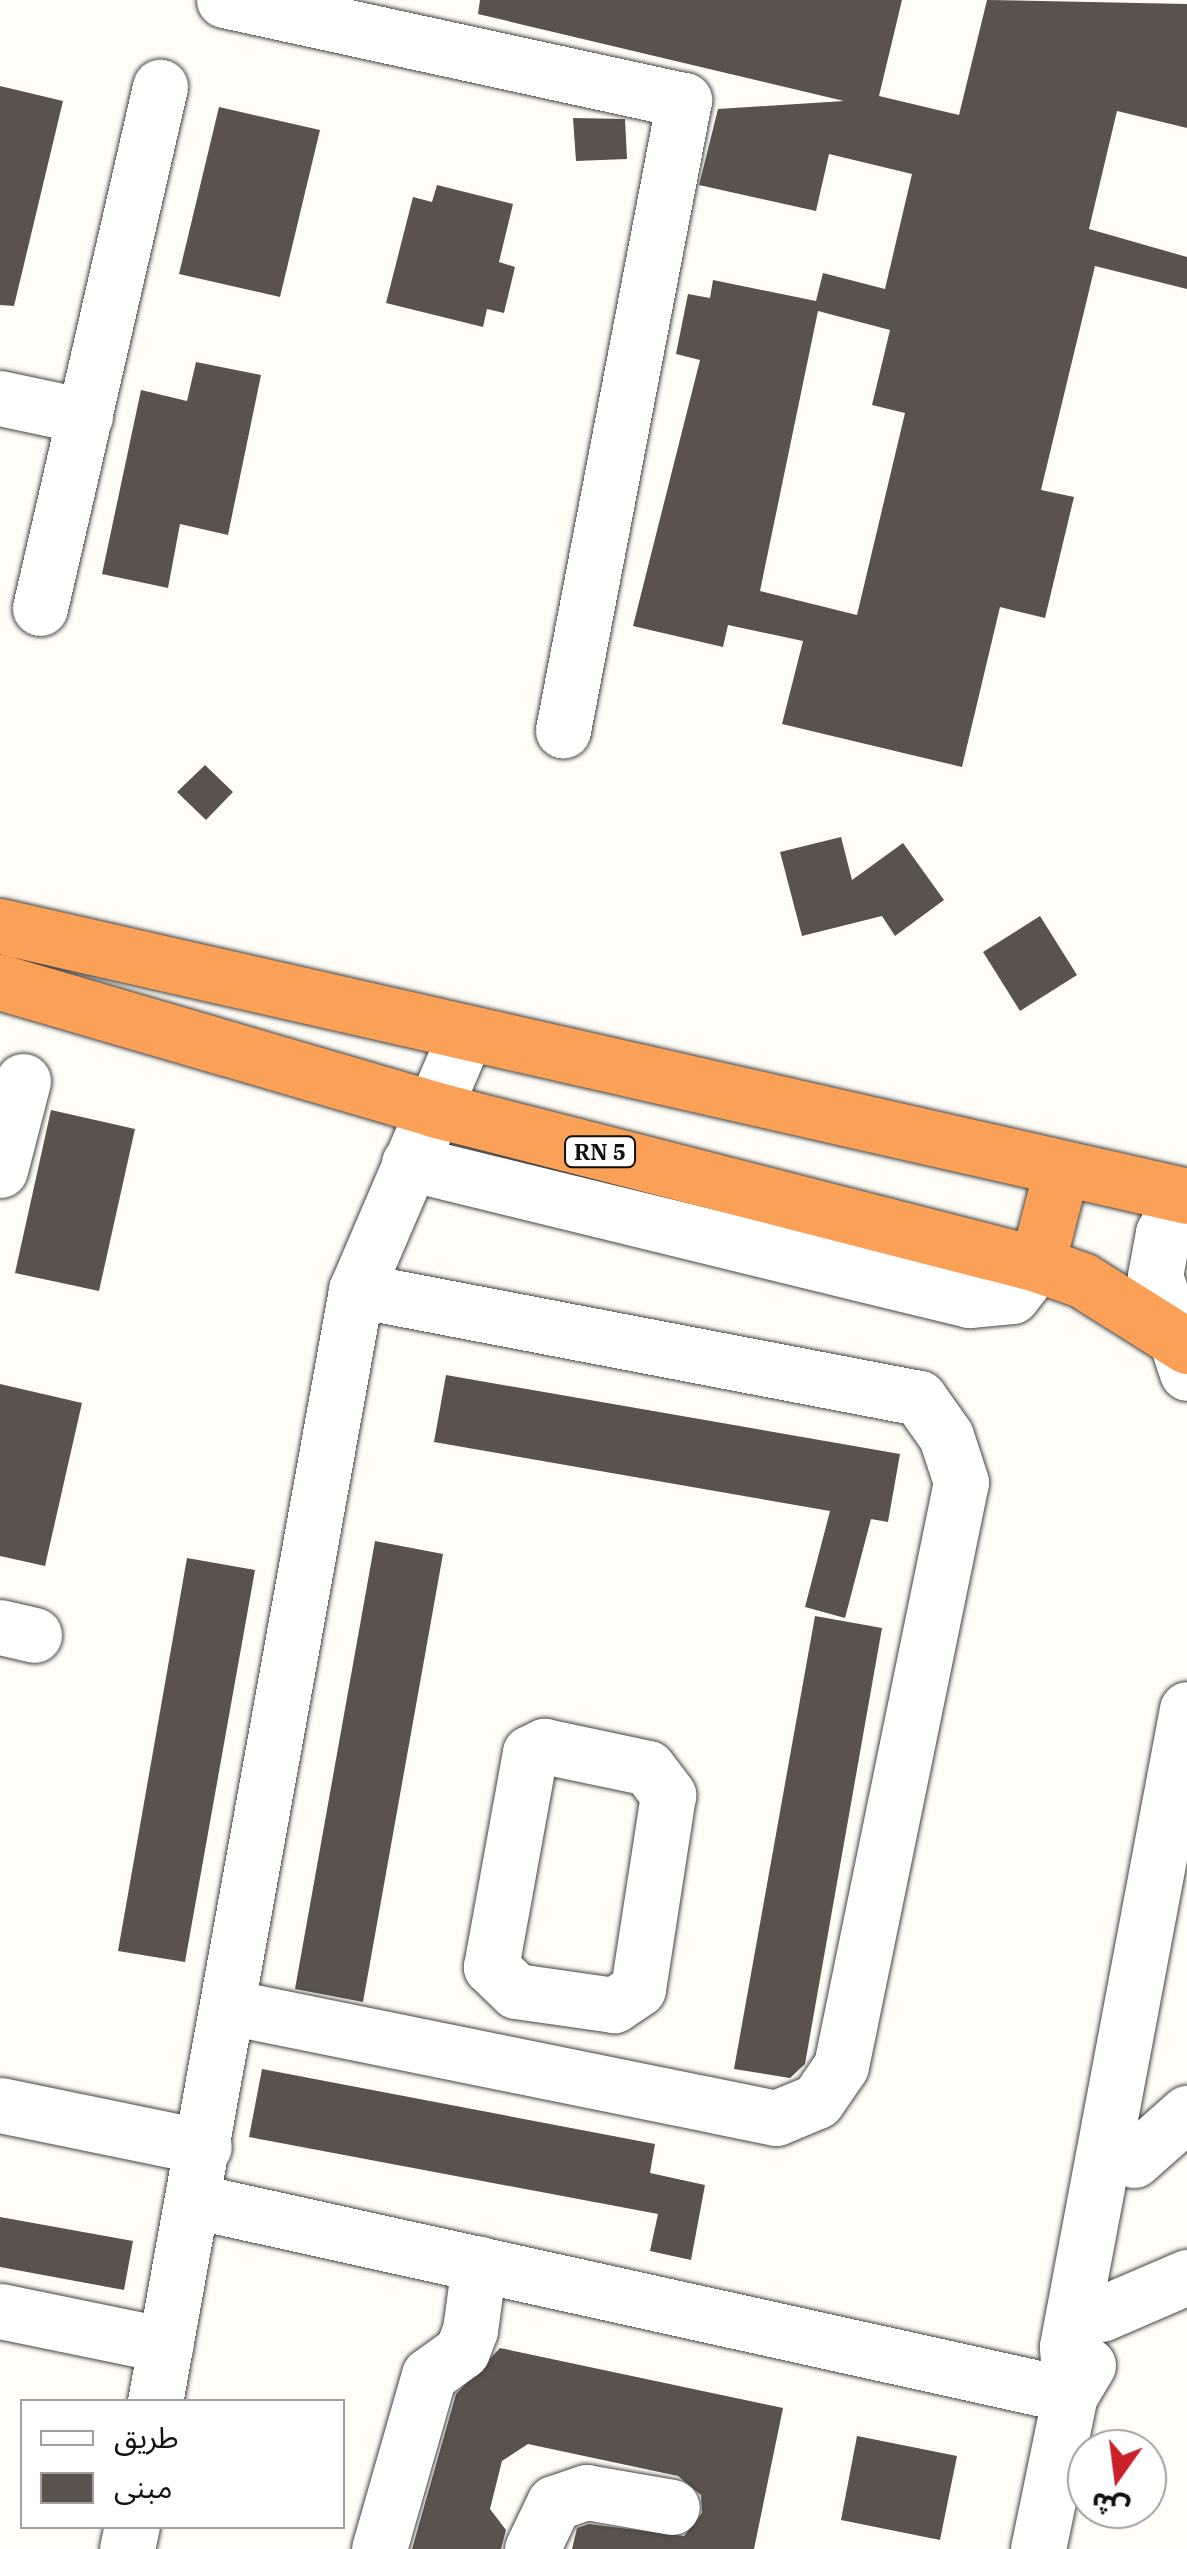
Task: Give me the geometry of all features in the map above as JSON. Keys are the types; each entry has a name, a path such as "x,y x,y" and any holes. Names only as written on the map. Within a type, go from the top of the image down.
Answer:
{"highway":[{"path":"0,926 464,1038 1185,1196"},
{"name":"RN 5","path":"0,982 433,1109 1037,1264 1105,1292 1182,1353"},
{"path":"1037,1264 1061,1171"}],"street":[{"path":"224,0 684,100 563,730"},
{"path":"40,608 160,86"},
{"path":"0,398 85,416"},
{"path":"156,2399 356,1290 464,1038"},
{"path":"0,1170 22,1081"},
{"path":"409,1163 969,1300 1012,1296 1037,1264"},
{"path":"1182,1353 1155,1276 1163,1233 1185,1196"},
{"path":"229,2007 776,2118 817,2102 841,2066 961,1482 946,1436 919,1398 356,1290"},
{"path":"1070,2395 1067,2346 1187,1709"},
{"path":"544,1746 648,1768 668,1795 638,1989 614,2005 558,1998 516,1991 492,1967 530,1753 544,1746"},
{"path":"1038,2549 1070,2395 1101,2314 1187,1907"},
{"path":"543,2070 558,1998"},
{"path":"0,2105 204,2147"},
{"path":"1134,2160 1187,2113"},
{"path":"194,2201 1070,2395"},
{"path":"379,2549 429,2376 462,2351 470,2330 479,2264"},
{"path":"1101,2314 1187,2277"},
{"path":"0,2311 166,2345"},
{"path":"532,2549 554,2504 586,2492 672,2507"}],"building":[{"path":"480,0 902,0 879,96 959,115 987,0 1187,4 1187,128 1117,111 1089,229 1187,257 1187,289 1095,266 1041,490 1074,497 1045,618 1000,607 962,767 782,724 803,641 728,625 723,647 633,626 700,360 676,354 688,294 710,298 713,280 816,301 823,273 885,289 912,174 829,154 816,211 699,185 718,109 844,101 478,14","holes":["818,311 890,330 872,405 905,413 857,615 760,591"]},
{"path":"0,86 63,101 14,306 0,305"},
{"path":"219,107 320,130 280,297 179,274"},
{"path":"573,118 625,119 627,159 576,161"},
{"path":"437,185 513,204 499,262 515,267 504,313 487,309 483,327 386,303 413,197 432,202"},
{"path":"196,362 261,375 228,535 180,524 168,588 102,574 141,390 187,401"},
{"path":"205,765 233,792 206,820 177,792"},
{"path":"841,837 852,880 903,843 944,900 895,936 882,916 802,936 780,852"},
{"path":"1040,916 1077,975 1020,1011 983,952"},
{"path":"51,1110 135,1129 99,1291 15,1273"},
{"path":"446,1375 900,1454 888,1522 871,1519 845,1618 805,1607 830,1511 434,1442"},
{"path":"0,1384 82,1403 45,1566 0,1556"},
{"path":"375,1541 443,1554 363,2002 295,1989"},
{"path":"187,1558 255,1570 185,1962 118,1951"},
{"path":"815,1616 882,1628 805,2064 790,2078 734,2069"},
{"path":"262,2069 655,2144 650,2173 705,2185 691,2260 650,2251 658,2214 249,2137"},
{"path":"0,2217 133,2241 124,2290 0,2267"},
{"path":"500,2348 783,2408 754,2549 572,2549 577,2528 589,2524 684,2536 702,2513 701,2495 678,2476 528,2444 502,2461 490,2509 506,2530 501,2549 412,2549 456,2394"},
{"path":"857,2436 957,2456 940,2540 841,2520"}]}
